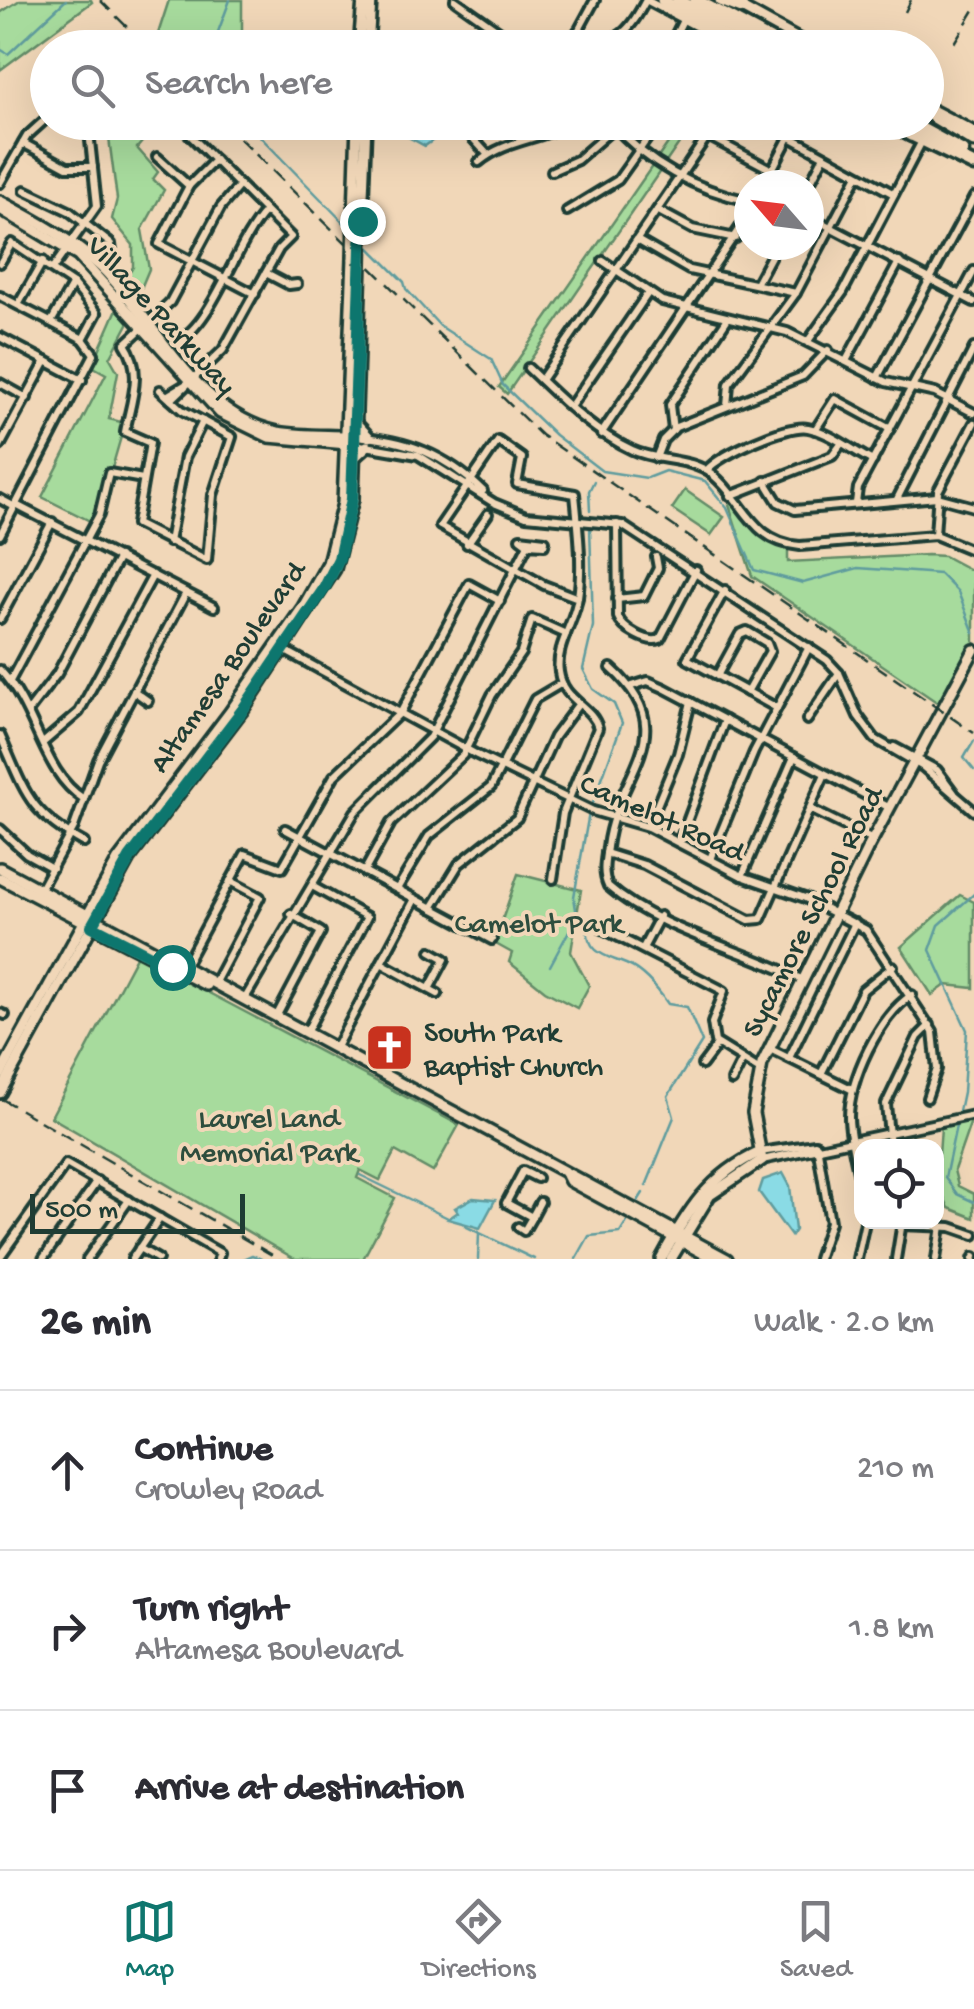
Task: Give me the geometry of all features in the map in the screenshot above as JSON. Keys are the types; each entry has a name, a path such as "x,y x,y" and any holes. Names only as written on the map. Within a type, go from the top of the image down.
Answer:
{"highway":[{"path":"660,0 726,30"},
{"path":"696,0 752,30"},
{"path":"724,0 742,8"},
{"path":"944,122 974,141"},
{"path":"944,133 974,150"},
{"path":"929,140 974,164"}],"main road":[{"path":"361,30 363,0"},
{"path":"370,30 372,0"},
{"path":"742,8 782,30"},
{"path":"680,10 710,30"},
{"path":"944,118 974,132"},
{"name":"Altamesa Boulevard","path":"280,647 332,551 343,503 357,261 357,140"},
{"name":"Altamesa Boulevard","path":"358,217 364,140"},
{"path":"922,141 974,164"},
{"name":"Village Parkway","path":"0,201 104,270 192,381 226,408 288,442 349,440"},
{"name":"Village Parkway","path":"0,209 70,245"},
{"path":"330,435 350,421 368,441 354,460"},
{"name":"Village Parkway","path":"264,432 330,435 349,440"},
{"name":"Altamesa Boulevard","path":"0,1075 127,855 201,758 339,559 352,506 354,460 349,440"},
{"name":"Sycamore School Road","path":"763,1155 754,1126 753,1106 760,1070 872,840 974,650"},
{"path":"0,868 38,893"},
{"path":"0,878 184,966 213,985"},
{"path":"90,920 727,1259"},
{"path":"172,967 184,966"},
{"name":"Altamesa Boulevard","path":"1,1091 56,981"},
{"path":"671,1253 688,1218 720,1180 763,1155"},
{"path":"661,1227 688,1218 720,1180"},
{"path":"688,1218 695,1245 714,1259"},
{"path":"661,1227 671,1253"},
{"path":"661,1259 695,1245"}],"street":[{"path":"455,0 497,30"},
{"path":"579,30 595,0"},
{"path":"629,30 646,0 680,10"},
{"path":"0,183 30,136"},
{"path":"53,268 98,202 90,140"},
{"path":"169,398 224,350 290,237 195,140"},
{"path":"475,140 488,154"},
{"path":"479,162 505,144 529,140"},
{"path":"552,171 576,160 597,140"},
{"path":"630,140 680,178 734,198"},
{"path":"567,212 618,180 648,140"},
{"path":"541,380 705,140"},
{"path":"716,140 772,170 788,140"},
{"path":"793,140 894,194"},
{"path":"808,341 842,292 922,141"},
{"path":"23,143 67,167 93,167"},
{"path":"817,170 824,156"},
{"path":"157,157 188,186"},
{"path":"215,160 188,186 159,244 254,294"},
{"path":"727,406 729,384 796,293 858,175"},
{"path":"160,390 232,440 213,494 208,558 136,524 150,442 125,432 137,374 125,343 170,302 222,207 239,186"},
{"path":"24,190 86,223 111,244 112,252"},
{"path":"877,378 974,197"},
{"path":"588,201 596,213"},
{"path":"658,210 692,229 734,238"},
{"path":"178,340 194,330 247,231 266,212"},
{"path":"824,222 974,302"},
{"path":"637,240 680,266 796,293"},
{"path":"600,434 734,241"},
{"path":"1,259 12,243 73,284 97,312 83,339"},
{"path":"756,284 769,260"},
{"path":"18,305 42,261"},
{"path":"603,261 648,293 686,308 770,326 828,350 877,378 947,398 974,414"},
{"path":"846,361 899,262"},
{"path":"856,503 858,488 974,271"},
{"path":"266,273 289,285 297,284"},
{"path":"51,322 73,284"},
{"path":"570,407 648,293"},
{"path":"0,296 83,339 94,354 0,535"},
{"path":"673,430 668,409 728,318"},
{"path":"0,337 82,380"},
{"path":"897,500 974,348"},
{"path":"656,458 673,430 812,370 828,350"},
{"path":"0,446 46,361"},
{"path":"528,368 600,434 656,458 707,470 760,531 786,544 935,535 974,550"},
{"path":"785,369 790,381"},
{"path":"0,383 27,398"},
{"path":"815,430 835,400 890,429"},
{"path":"169,542 186,457 202,421"},
{"path":"935,535 937,496 974,423"},
{"path":"0,428 9,432"},
{"path":"707,470 727,454 795,429 815,430 872,461"},
{"path":"349,440 419,451 494,502 526,516 617,524 696,570 839,673 858,716 875,738 937,770 958,801 974,811"},
{"path":"553,879 568,798 597,732 596,721 577,706 562,683 558,663 578,598 575,494 517,484 522,458 498,441 440,526 467,544 578,598"},
{"path":"730,496 832,456 841,444"},
{"path":"10,681 102,509 109,473 143,478"},
{"path":"764,480 772,496 791,509 937,496 973,503"},
{"path":"0,499 86,539 214,607"},
{"path":"467,544 488,514"},
{"path":"0,619 52,522"},
{"path":"617,524 619,622 655,642 696,570"},
{"path":"244,1001 291,914 365,798 433,732 528,544"},
{"path":"30,709 57,674 119,557"},
{"path":"617,599 644,596 658,568 656,557"},
{"path":"44,742 78,712 153,575"},
{"path":"184,966 246,853 282,868 334,776 399,714 469,584 500,601"},
{"path":"725,590 687,659 778,708"},
{"path":"38,893 70,835 98,760 186,592"},
{"path":"364,872 391,823 466,750 492,695 520,653 532,620 566,634"},
{"path":"718,676 740,634 747,630 770,652 747,692"},
{"name":"Camelot Road","path":"280,647 466,750 612,818 648,827 742,876 855,924 875,939 930,1025 937,1069 927,1098"},
{"path":"710,859 761,740 809,648"},
{"path":"611,668 632,686 643,704 647,727 612,818 606,853 608,886 716,946 768,962 804,980"},
{"path":"0,670 30,709 59,778 84,799"},
{"path":"807,720 839,673"},
{"path":"632,686 650,681 890,808"},
{"path":"397,889 425,842 488,792 535,699 562,683"},
{"path":"134,692 148,701"},
{"path":"648,827 678,754 691,702"},
{"path":"432,908 459,864 517,818 559,729 577,706"},
{"path":"679,843 725,720"},
{"path":"0,736 31,804 84,843"},
{"path":"742,876 794,757"},
{"path":"606,853 632,860 749,920 763,918 825,774"},
{"path":"810,809 872,840"},
{"path":"0,829 27,854 52,868"},
{"path":"285,830 492,940"},
{"path":"213,985 260,897 230,881"},
{"path":"305,1034 366,917 312,886"},
{"path":"335,1050 415,899"},
{"path":"275,1018 321,932 291,914"},
{"path":"643,948 660,916"},
{"path":"789,1058 855,924"},
{"path":"603,929 724,991 711,1032 717,1045 760,1070"},
{"path":"429,989 445,959 431,951"},
{"path":"381,963 438,994"},
{"path":"821,1074 863,990 894,966"},
{"path":"854,1148 853,1090 889,1016 912,995"},
{"path":"888,1139 888,1098 918,1038 930,1025"},
{"path":"702,1065 717,1045"},
{"path":"770,1049 853,1090"},
{"path":"732,1081 742,1061"},
{"path":"763,1155 973,1115"},
{"path":"816,1145 830,1222 818,1259"},
{"path":"531,1156 506,1203 532,1217"},
{"path":"0,1257 62,1166 96,1181 219,1256"},
{"path":"524,1171 537,1178"},
{"path":"43,1259 96,1181"},
{"path":"87,1259 129,1200"},
{"path":"518,1228 524,1231 540,1202"},
{"path":"132,1259 160,1218"},
{"path":"944,1227 974,1235"},
{"path":"857,1259 864,1229"},
{"path":"896,1259 901,1229"},
{"path":"936,1259 941,1229"},
{"path":"139,1248 158,1259"}],"green space":[{"path":"20,0 92,2 54,30 30,30 30,48 0,70 0,13"},
{"path":"169,0 242,0 242,30 159,30"},
{"path":"109,140 144,140 137,148 158,172 153,179 164,190 142,230 149,269 136,300 123,284 133,267 133,245 112,219 117,199"},
{"path":"670,140 681,140 507,394 499,387"},
{"path":"117,309 129,322 110,358 118,372 109,419 125,423 112,468 105,470 92,522 42,497 106,374 92,366"},
{"path":"685,490 724,517 711,535 672,509"},
{"path":"732,501 760,535 788,547 788,562 927,555 944,556 974,572 974,644 941,705 752,576 729,505"},
{"name":"Camelot Park","path":"518,874 581,890 571,952 589,986 577,1008 545,991 509,962 512,953 494,943"},
{"path":"960,895 974,902 974,988 946,985 932,995 901,947"},
{"name":"Laurel Land Memorial Park","path":"137,955 459,1125 433,1172 395,1151 380,1180 360,1170 357,1178 395,1198 363,1259 295,1259 51,1117"},
{"path":"971,1121 954,1170 958,1186 974,1194 974,1218 949,1208 944,1198 941,1127"}],"water":[{"path":"783,1173 790,1186 795,1230 791,1236 759,1192 763,1180"},
{"path":"473,1198 495,1200 480,1228 448,1219 458,1212 455,1208"}],"waterway":[{"path":"34,30 66,0"},
{"path":"219,30 230,0"},
{"path":"0,49 8,54 30,34"},
{"path":"263,140 349,228"},
{"path":"366,244 440,326 491,359 503,385 555,435 602,471 647,478 665,471 705,481 727,508 754,570 803,583 858,568 940,574 958,592 974,633"},
{"path":"590,511 589,491 594,481"},
{"path":"590,526 593,626 583,669 593,689 614,704 622,723 592,806"},
{"path":"974,741 964,758 974,770"},
{"path":"589,813 574,897 577,916 587,926 595,949 640,972 668,1004 687,1007 702,1042 668,1096 674,1117 646,1186"},
{"path":"974,894 939,925 930,950 967,1030 963,1092 945,1178 957,1194 974,1202"},
{"path":"550,966 577,916"},
{"path":"360,1175 448,1218"},
{"path":"636,1204 643,1193"},
{"path":"576,1259 589,1236 620,1233 628,1220"},
{"path":"465,1226 534,1259"},
{"path":"478,1259 479,1233"},
{"path":"243,1259 252,1255 261,1259"}],"railway":[{"path":"100,0 130,30"},
{"path":"905,12 911,0"},
{"path":"954,43 974,10"},
{"path":"241,140 541,435 974,733"},
{"path":"0,1098 279,1259"}],"place":[{"name":"South Park Baptist Church","path":"389,1048"}],"route":[{"path":"172,967 92,926 130,858 242,711 324,589 339,559 352,499 362,221"}]}
